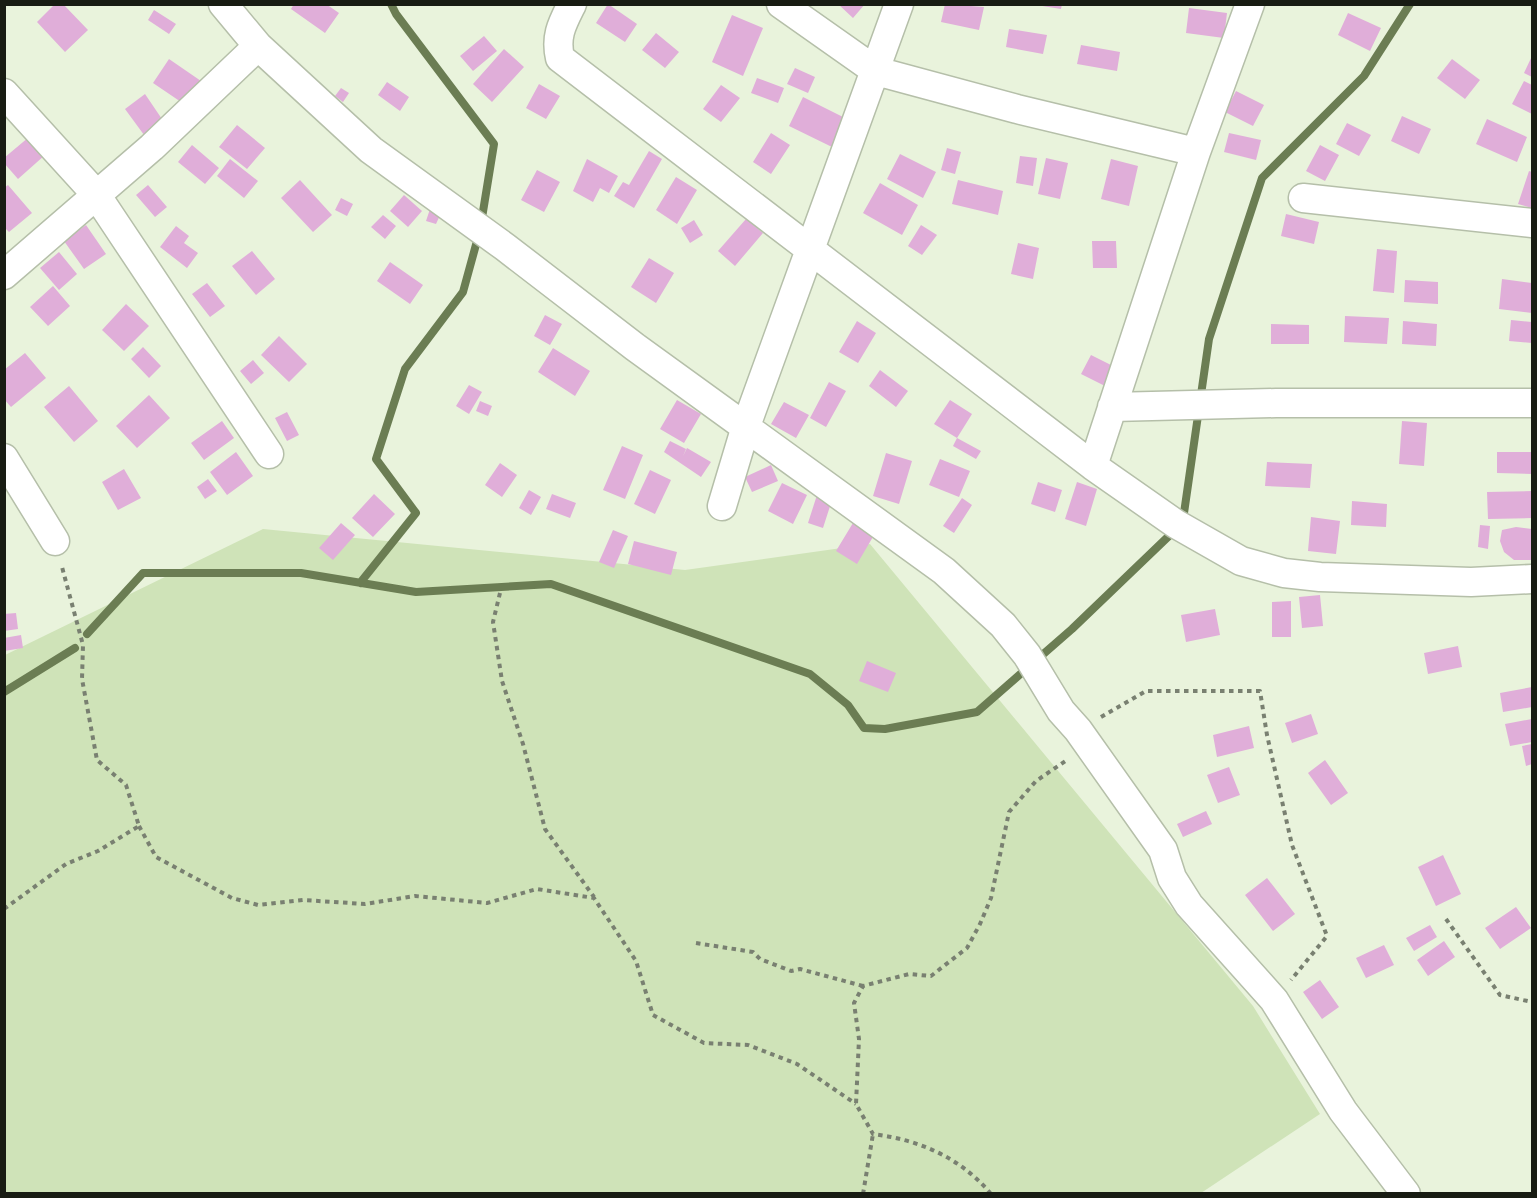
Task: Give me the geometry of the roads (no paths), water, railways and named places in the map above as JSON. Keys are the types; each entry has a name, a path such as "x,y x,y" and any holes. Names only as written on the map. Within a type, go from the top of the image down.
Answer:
{"street":[{"path":"223,4 258,46 370,150 480,229 635,347 944,571 1003,625 1044,680 1061,711 1078,730 1163,850 1172,878 1189,904 1274,1000 1343,1111 1406,1194"},
{"path":"572,4 558,30 556,42 560,58 676,144 811,252 1093,466 1180,526 1241,561 1284,573 1352,579 1471,582 1533,579"},
{"path":"781,4 876,71 1017,109 1196,152"},
{"path":"722,506 746,426 811,252 899,4"},
{"path":"1093,466 1196,152 1250,4"},
{"path":"4,275 95,193 152,147 258,46"},
{"path":"4,93 95,193 269,454"},
{"path":"1304,198 1533,223"},
{"path":"1112,407 1219,404 1533,403"},
{"path":"4,458 55,541"}],"waterway":[{"path":"360,583 416,513 376,459 405,369 463,292 480,230 494,144 396,14 391,4"},
{"path":"87,634 143,573 301,573 416,592 551,584 810,674 848,705 864,728 885,729 977,712 1072,629 1172,533 1182,527 1209,339 1262,178 1364,76 1410,4"},
{"path":"4,692 75,648"}]}
